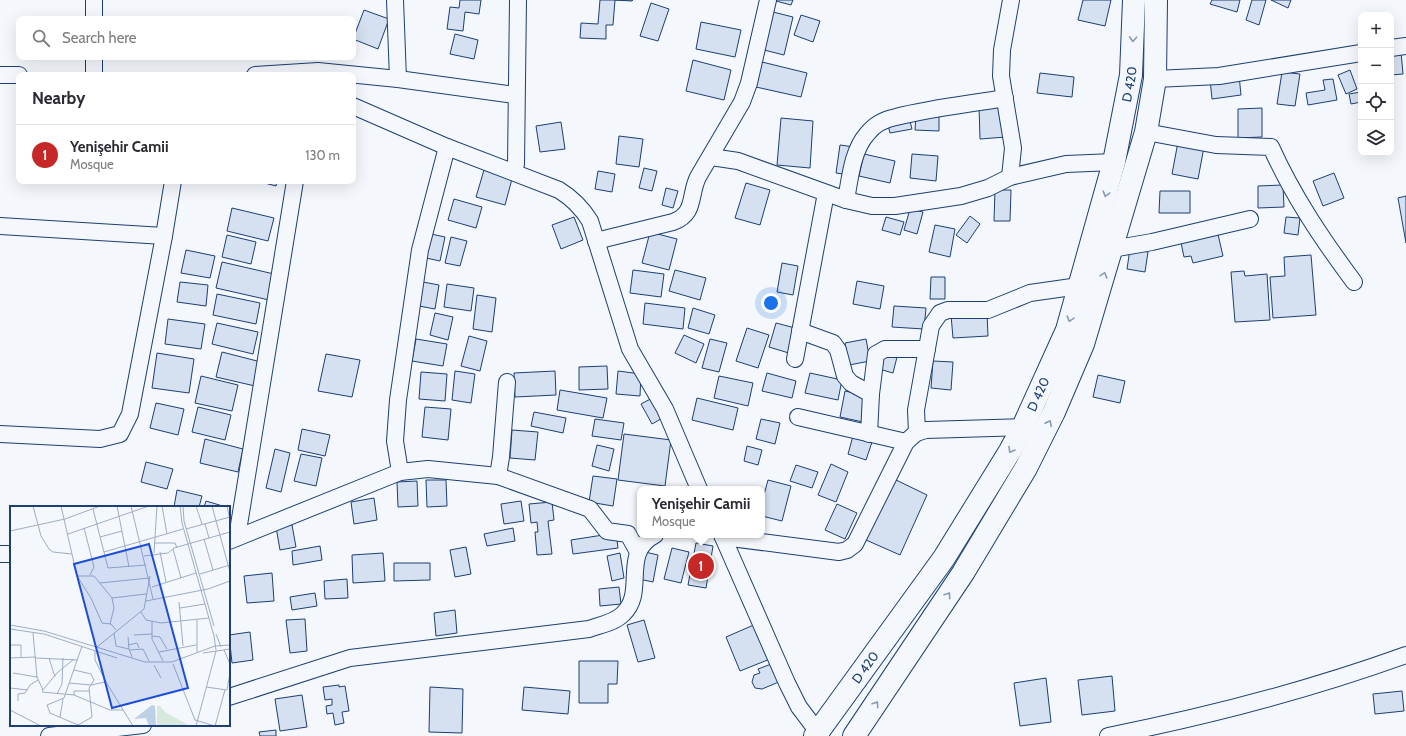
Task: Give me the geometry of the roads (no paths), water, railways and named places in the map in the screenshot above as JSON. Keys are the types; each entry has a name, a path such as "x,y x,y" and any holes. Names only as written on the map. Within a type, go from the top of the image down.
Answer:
{"highway":[{"name":"D 420","path":"818,735 944,558 1023,427 1067,330 1114,162 1131,75 1134,0"},
{"path":"854,736 963,573 1026,468 1054,412 1083,344 1146,132 1155,79 1156,0"}],"street":[{"path":"94,0 94,16"},
{"path":"395,0 398,79"},
{"path":"514,171 516,160 515,95 518,0"},
{"path":"596,241 682,219 687,214 693,187 742,102 749,82 768,0"},
{"path":"1010,177 1013,148 1001,76 1002,50 1011,0"},
{"path":"1394,48 1406,46"},
{"path":"1155,79 1219,76 1358,53"},
{"path":"94,60 94,72"},
{"path":"308,72 328,72"},
{"path":"0,75 16,75"},
{"path":"356,75 515,95"},
{"path":"846,200 852,167 859,147 866,134 877,124 895,117 1005,98"},
{"path":"356,107 446,146 514,171 559,190 570,197 582,209 590,221 630,349 665,409 698,486"},
{"path":"1146,132 1216,145 1271,147 1291,188 1308,218 1354,282"},
{"path":"400,472 395,441 398,400 420,250 446,146"},
{"path":"711,157 738,161 846,200 872,206 902,205 960,196 988,188 1010,177 1066,164 1114,162"},
{"path":"0,434 100,440 120,434 130,414 173,184"},
{"path":"233,539 294,184"},
{"path":"795,359 826,193"},
{"path":"1112,249 1152,242 1250,219"},
{"path":"0,226 164,236"},
{"path":"738,538 839,552 847,550 855,544 911,438 932,326 940,313 948,310 988,310 1030,293 1080,286"},
{"path":"800,330 833,343 838,350 845,376 851,383 871,394"},
{"path":"869,434 871,394 874,360 876,354 880,350 927,349"},
{"path":"498,476 501,458 507,382"},
{"path":"798,417 869,434 911,438 926,430 1023,427"},
{"path":"233,539 400,472 428,470 498,476 590,509 607,531 628,534 638,552"},
{"path":"230,697 350,658 589,629 610,622 623,615 630,606 634,591 634,576 638,552 640,546 651,538"},
{"path":"724,538 787,683 799,707 818,735"},
{"path":"1108,736 1149,732 1350,675 1406,655"},
{"path":"49,736 130,726"}],"place":[{"name":"Yenişehir Camii","path":"701,566"}]}
